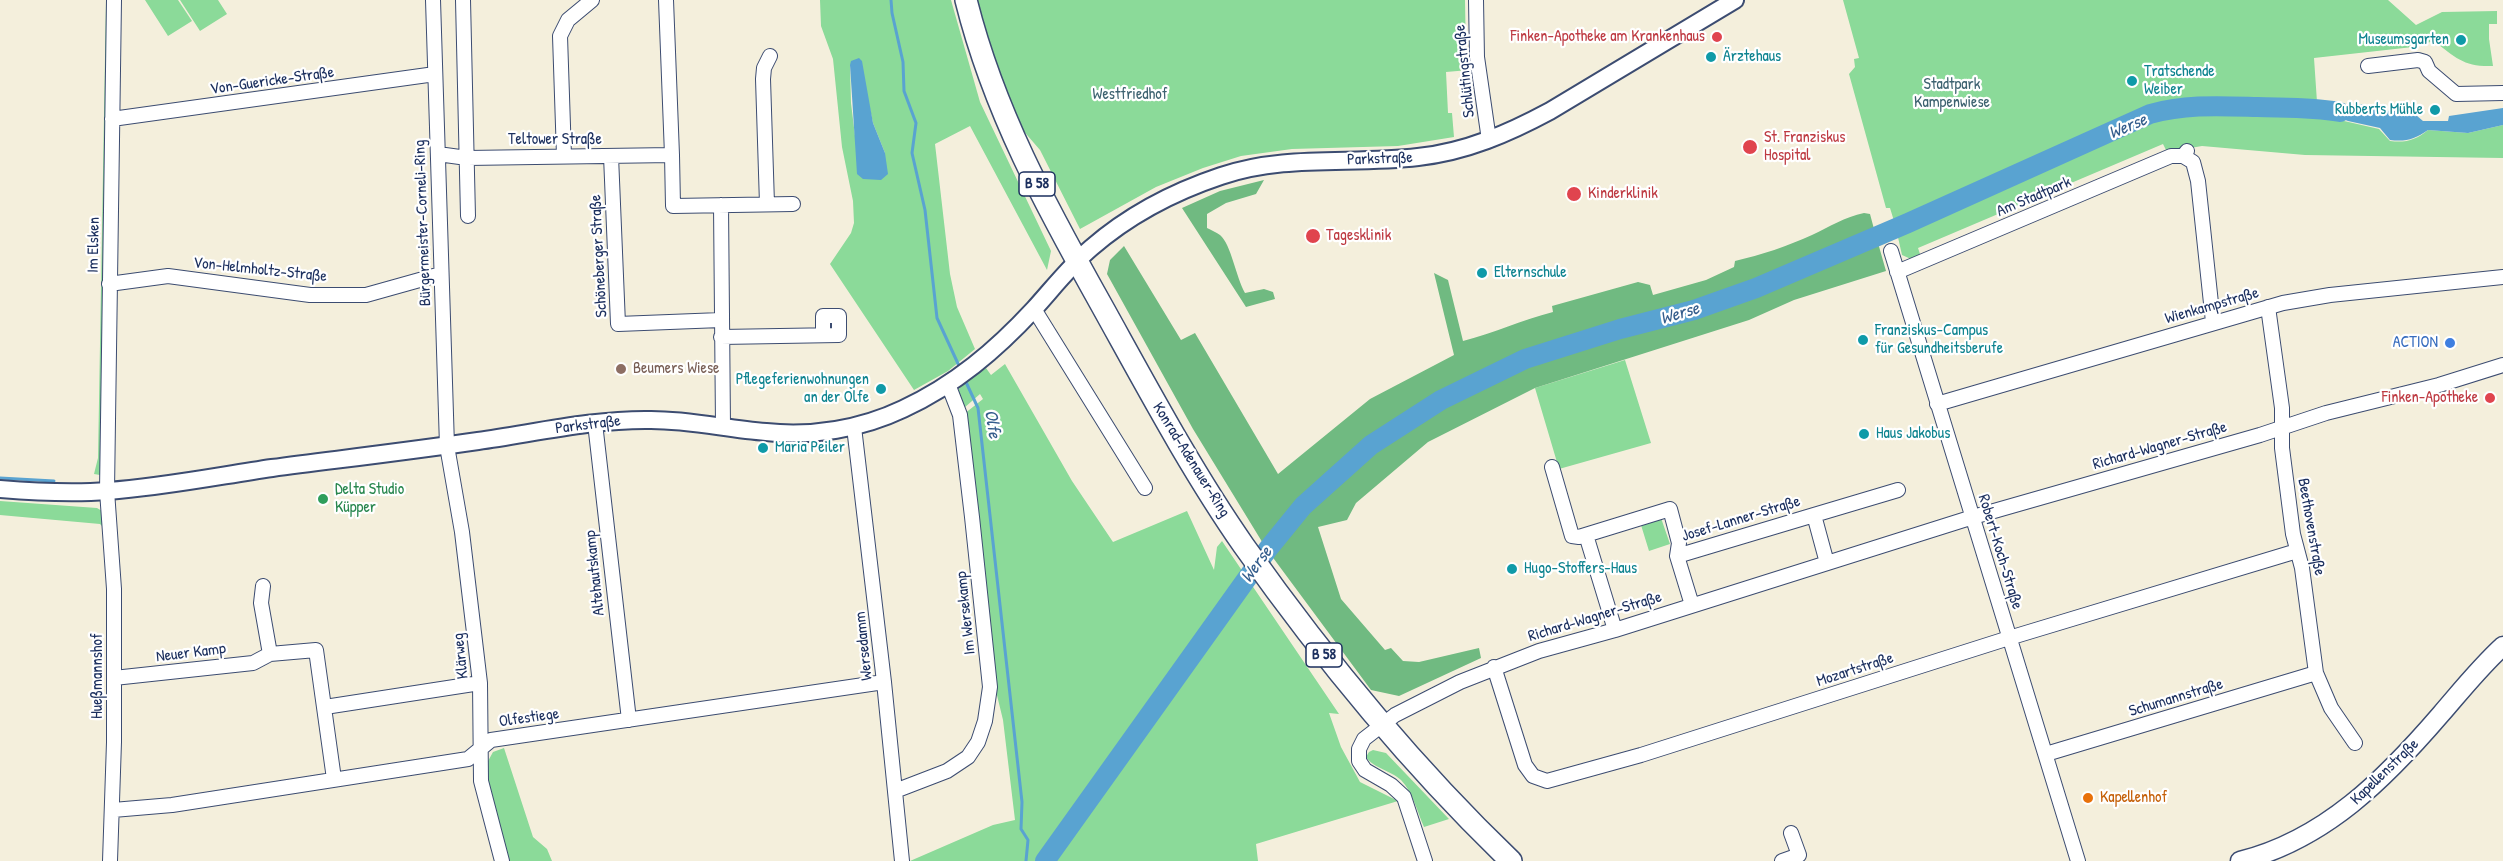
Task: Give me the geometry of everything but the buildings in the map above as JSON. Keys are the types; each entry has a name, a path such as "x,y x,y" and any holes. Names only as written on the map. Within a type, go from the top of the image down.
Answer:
{"main road":[{"name":"Konrad-Adenauer-Ring","path":"966,0 982,58 999,106 1024,161 1154,400 1244,545 1315,642 1381,725 1457,808 1511,861"},
{"name":"Kapellenstraße","path":"2240,861 2307,836 2342,813 2383,777 2503,646"}],"street":[{"name":"Im Elsken","path":"107,491 114,0"},
{"name":"Bürgermeister-Corneli-Ring","path":"433,0 447,446"},
{"path":"463,0 468,216"},
{"path":"564,156 560,36 568,20 592,0"},
{"path":"666,0 673,206 793,204"},
{"name":"Schlütingstraße","path":"1476,0 1477,57 1489,140"},
{"name":"Parkstraße","path":"0,489 53,493 107,491 447,446 595,423 645,419 696,421 768,433 814,433 854,427 906,408 958,378 986,357 1034,309 1077,261 1104,238 1160,200 1220,176 1242,170 1294,162 1415,158 1454,151 1489,140 1550,111 1734,0"},
{"path":"767,204 763,79 764,68 770,56"},
{"path":"2368,66 2418,60 2425,62 2429,71 2456,94 2503,93"},
{"name":"Von-Guericke-Straße","path":"112,119 435,74"},
{"name":"Teltower Straße","path":"438,154 467,158 672,155"},
{"name":"Am Stadtpark","path":"1897,272 2171,156 2185,154 2193,162 2198,181 2213,322"},
{"name":"Schöneberger Straße","path":"611,156 618,324 721,320"},
{"path":"721,205 723,426"},
{"name":"Robert-Koch-Straße","path":"1891,251 2078,861"},
{"name":"Von-Helmholtz-Straße","path":"110,284 168,276 310,295 366,295 441,274"},
{"name":"Wienkampstraße","path":"1937,404 2268,307 2330,295 2503,277"},
{"name":"Beethovenstraße","path":"2268,307 2283,426 2282,448 2297,551 2302,568 2316,673 2331,708 2355,743"},
{"path":"1034,309 1145,488"},
{"path":"721,337 823,335"},
{"name":"Richard-Wagner-Straße","path":"1425,861 1404,797 1391,785 1370,774 1359,761 1359,749 1364,739 1414,704 1494,668 1539,651 1615,630 1973,517 2260,435 2283,426 2439,385 2503,365"},
{"name":"Im Wersekamp","path":"896,791 947,771 968,757 978,742 987,709 990,687 960,415 958,378"},
{"name":"Altehautskamp","path":"595,423 629,720"},
{"name":"Wersedamm","path":"854,427 902,861"},
{"name":"Klärweg","path":"447,446 462,532 480,683 481,781 502,861"},
{"path":"1552,467 1570,533 1576,538 1586,535 1615,630"},
{"path":"1827,563 1814,515 1898,490"},
{"name":"Hueßmannshof","path":"107,491 114,589 113,810 110,861"},
{"name":"Josef-Lanner-Straße","path":"1586,535 1670,509 1679,543 1677,556 1692,605"},
{"name":"Josef-Lanner-Straße","path":"1677,556 1814,515"},
{"name":"Mozartstraße","path":"1494,668 1525,765 1533,776 1547,781 1641,755 2009,638 2297,551"},
{"path":"263,586 261,603 270,654"},
{"name":"Neuer Kamp","path":"114,678 253,663 270,654 316,650 334,779"},
{"name":"Schumannstraße","path":"2046,754 2316,673"},
{"name":"Olfestiege","path":"113,810 177,804 468,759 491,740 884,682"},
{"path":"325,708 480,683"},
{"path":"1782,861 1801,858 1791,833"}],"green space":[{"path":"106,0 109,0 100,475 94,474 98,458"},
{"path":"145,0 178,0 192,21 168,36"},
{"path":"180,0 218,0 227,14 200,31"},
{"path":"820,0 951,0 980,102 1051,251 1047,270 970,126 935,144 950,274 957,307 975,349 948,371 914,390 830,264 851,233 854,223 853,201 842,147 833,59 821,26","holes":["850,65 865,86 873,123 885,153 856,144 851,103"]},
{"name":"Westfriedhof","path":"974,0 1465,0 1466,56 1469,70 1446,72 1448,113 1452,113 1454,137 1398,146 1292,149 1241,156 1156,187 1080,229 1040,150 1021,128 1003,85"},
{"name":"Stadtpark Kampenwiese","path":"1843,0 2388,0 2416,25 2442,12 2497,11 2497,24 2489,24 2493,66 2467,63 2434,41 2413,47 2314,58 2317,102 2211,99 2148,107 1894,221 1890,208 1886,208 1849,74 1855,67 1854,59 1859,58"},
{"path":"2208,111 2318,115 2379,129 2390,141 2396,142 2410,140 2428,130 2468,133 2503,125 2503,158 2305,155 2202,146 2167,152 2163,144 1918,248 1921,257 1913,260 1902,255 1897,233 2152,120 2171,114"},
{"path":"1264,180 1256,194 1226,203 1207,214 1207,228 1224,239 1245,293 1264,289 1273,292 1275,299 1246,307 1182,208 1220,191"},
{"path":"1864,213 1870,214 1874,229 1754,284 1694,306 1618,325 1524,354 1439,396 1368,441 1324,478 1264,545 1193,429 1107,274 1110,260 1124,246 1181,340 1195,333 1278,474 1370,399 1454,355 1434,273 1448,280 1463,341 1553,312 1552,306 1638,282 1650,285 1653,295 1706,280 1734,267 1735,261 1784,246"},
{"path":"1878,243 1886,271 1794,300 1749,320 1535,388 1428,442 1356,503 1347,520 1318,527 1341,599 1385,650 1391,648 1403,661 1419,662 1479,648 1481,658 1399,696 1371,690 1271,555 1308,508 1355,463 1409,424 1467,391 1546,356 1696,314"},
{"path":"1625,360 1651,443 1559,469 1535,388"},
{"path":"1005,364 1072,481 1113,542 1187,511 1214,570 1217,547 1222,541 1339,714 1329,713 1341,747 1360,782 1398,801 1256,844 1258,861 910,861 993,825 1015,820 1003,720 995,687 964,414 983,399 980,394 964,408 957,393 960,387 986,368 991,375"},
{"path":"0,501 97,508 102,511 103,527 100,524 0,515"},
{"path":"1661,518 1670,544 1649,551 1641,525"},
{"path":"504,748 533,837 547,849 552,861 508,861 484,781 487,763 493,752"},
{"path":"1373,750 1386,753 1449,819 1424,827 1412,796 1401,780 1373,764 1366,757"}],"water":[{"path":"859,58 862,61 873,123 885,153 888,174 881,180 863,179 857,174 850,65 851,61"},
{"path":"2353,104 2367,105 2378,111 2410,110 2423,121 2448,121 2449,116 2503,108 2503,125 2468,133 2428,130 2419,136 2401,141 2390,140 2380,128 2348,121 2315,108"}],"waterway":[{"name":"Olfe","path":"891,0 903,62 904,91 916,123 912,153 925,210 937,318 960,368"},
{"name":"Werse","path":"1045,861 1268,549 1303,506 1371,445 1441,400 1525,359 1620,329 1694,310 1756,288 1908,223 2150,114 2189,107 2216,106 2309,108 2340,112"},
{"name":"Olfe","path":"965,380 978,408 1022,802 1021,829 1028,840 1026,861"},
{"path":"0,478 54,481"}],"place":[{"name":"Finken-Apotheke am Krankenhaus","path":"1717,37"},
{"name":"Museumsgarten","path":"2461,40"},
{"name":"Ärztehaus","path":"1711,57"},
{"name":"Tratschende Weiber","path":"2132,81"},
{"name":"Rubberts Mühle","path":"2435,110"},
{"name":"St. Franziskus Hospital","path":"1750,147"},
{"name":"Kinderklinik","path":"1574,194"},
{"name":"Tagesklinik","path":"1313,236"},
{"name":"Elternschule","path":"1482,273"},
{"name":"Franziskus-Campus für Gesundheitsberufe","path":"1863,340"},
{"name":"ACTION","path":"2450,343"},
{"name":"Beumers Wiese","path":"621,369"},
{"name":"Pflegeferienwohnungen an der Olfe","path":"881,389"},
{"name":"Finken-Apotheke","path":"2490,398"},
{"name":"Haus Jakobus","path":"1864,434"},
{"name":"Maria Peiler","path":"763,448"},
{"name":"Delta Studio Küpper","path":"323,499"},
{"name":"Hugo-Stoffers-Haus","path":"1512,569"},
{"name":"Kapellenhof","path":"2088,798"}]}
